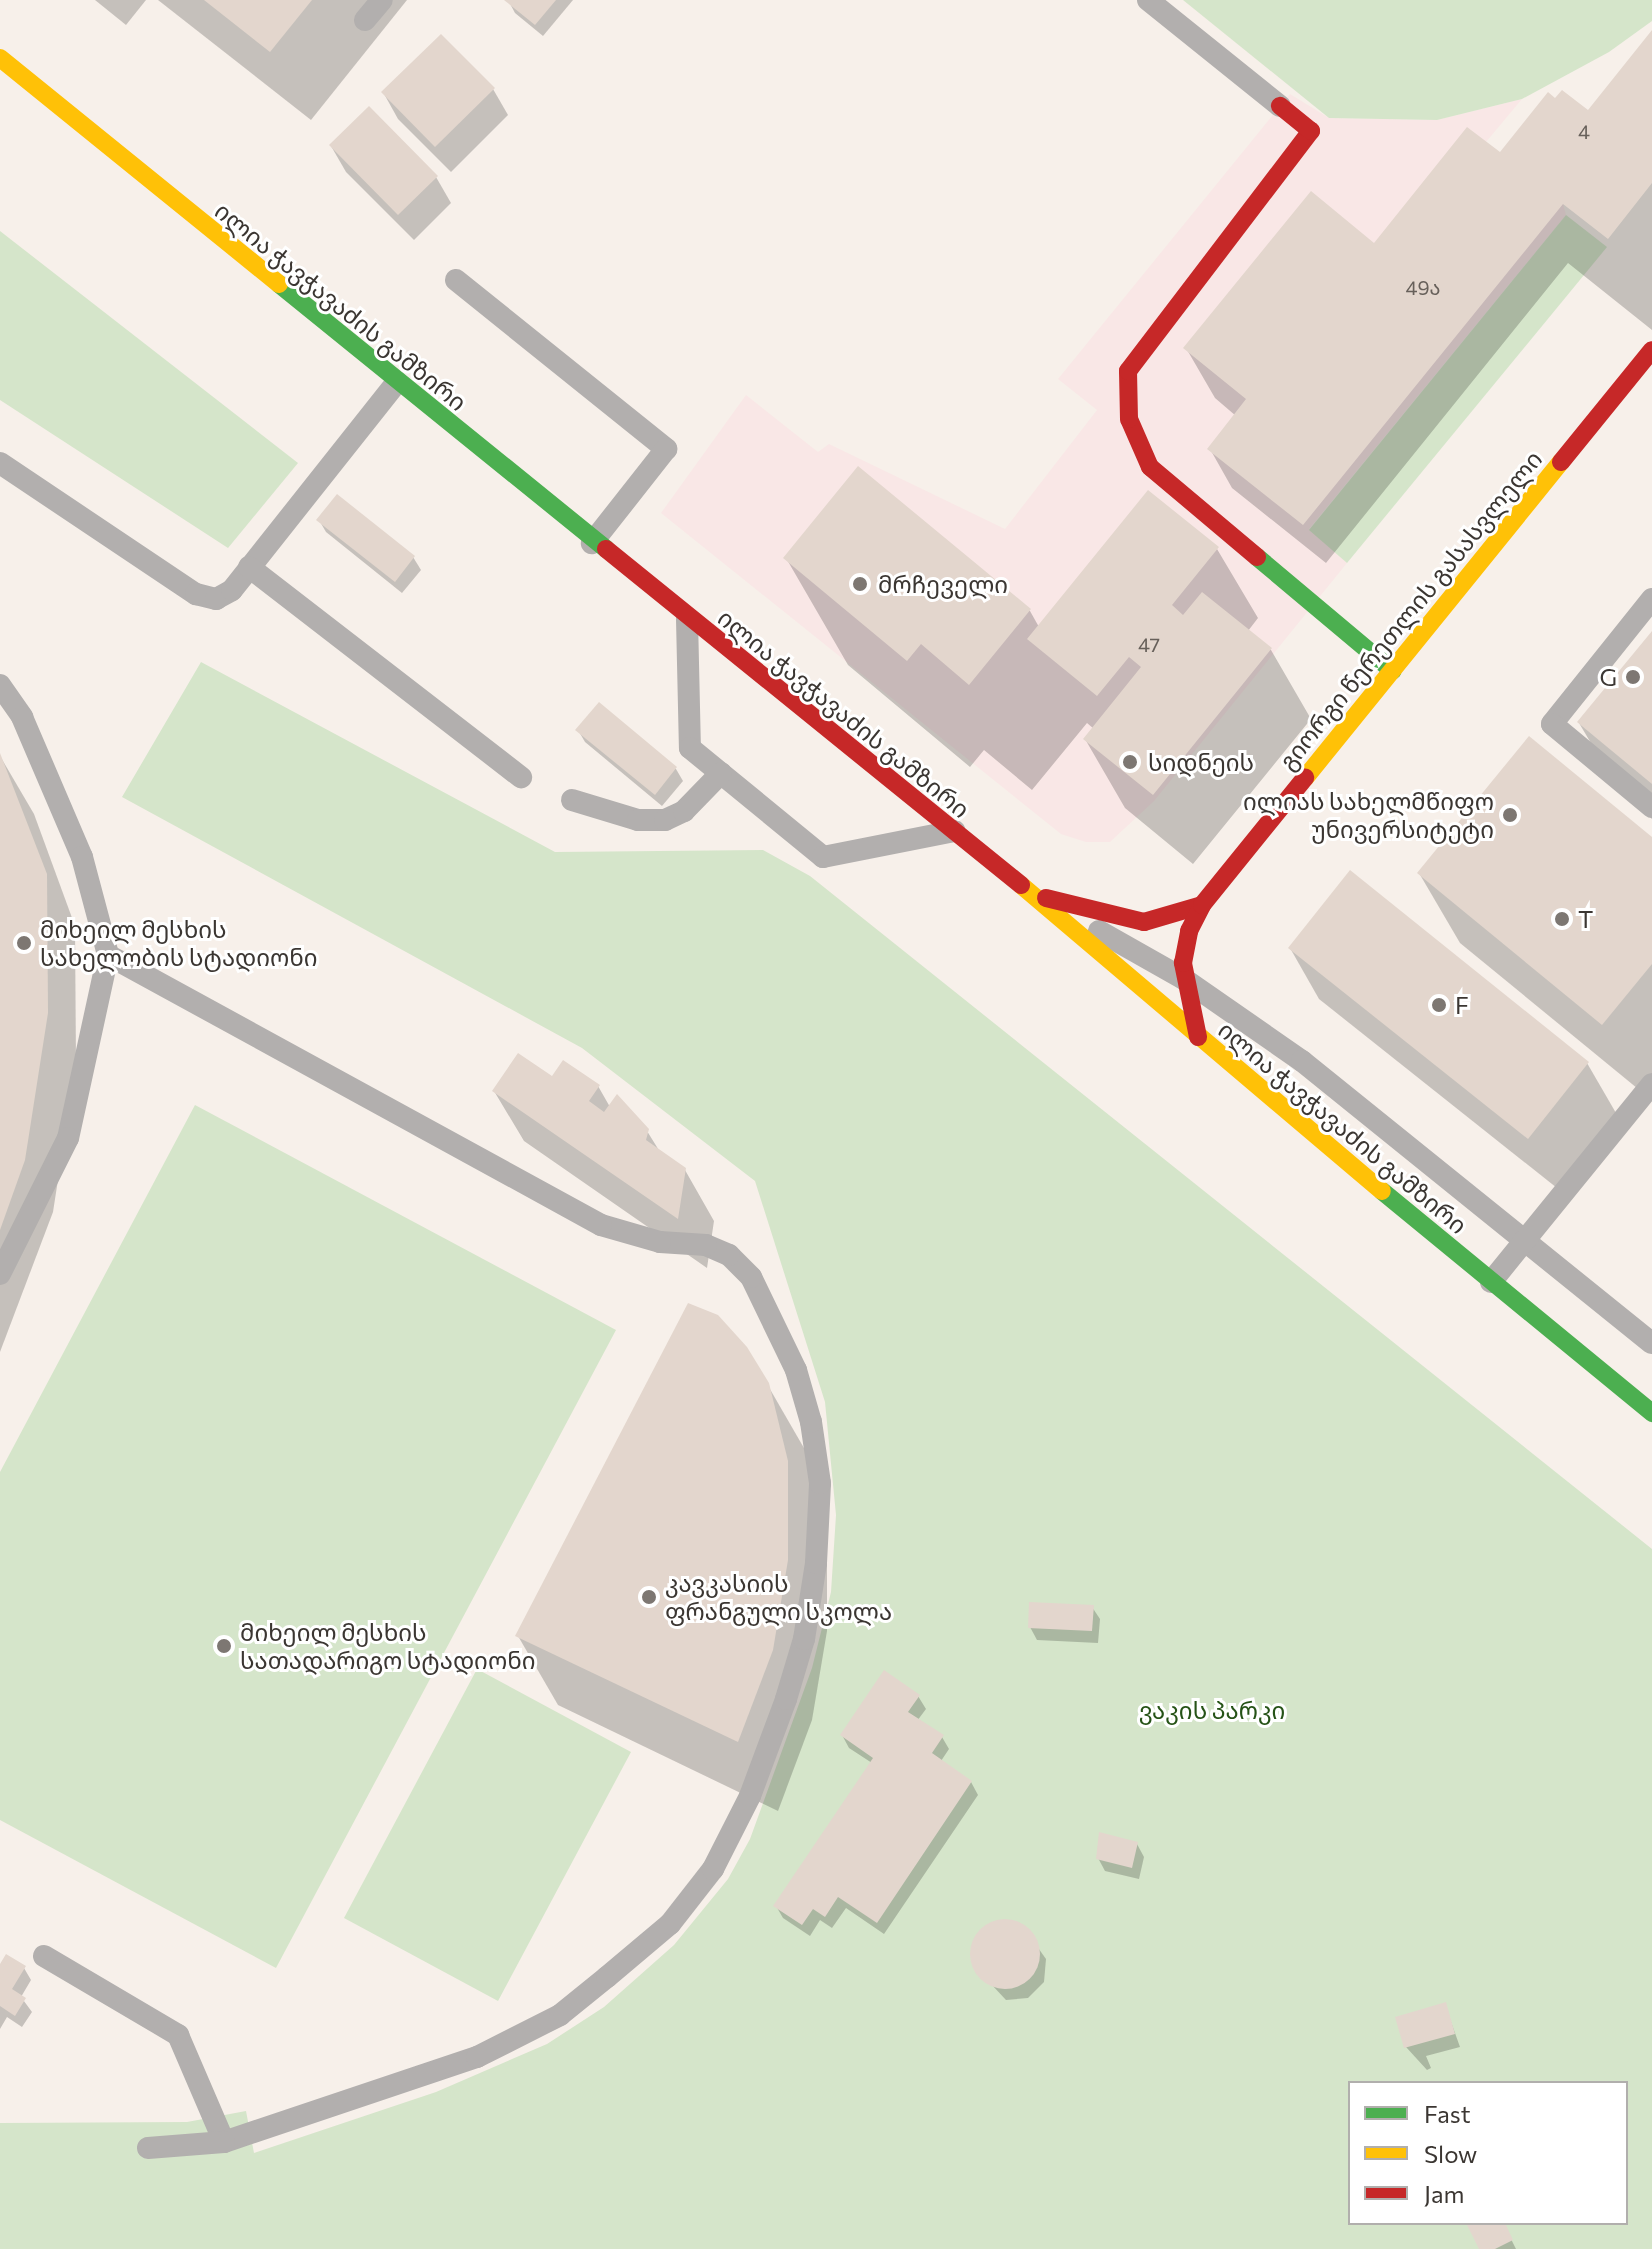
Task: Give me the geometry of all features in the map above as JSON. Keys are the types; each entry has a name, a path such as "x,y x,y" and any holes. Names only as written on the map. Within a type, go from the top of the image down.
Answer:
{"main road":[{"name":"ილია ჭავჭავაძის გამზირი","path":"0,58 592,543 1028,891 1198,1037 1652,1413"},
{"path":"1280,106 1311,131 1128,371 1129,419 1150,467 1393,671"},
{"name":"გიორგი წერეთლის გასასვლელი","path":"1198,1037 1184,979 1183,948 1202,905 1652,350"},
{"path":"1028,891 1144,922 1175,917 1202,905"}],"lane":[{"path":"365,20 382,0"},
{"path":"1148,0 1280,106"},
{"path":"1311,131 1318,109"},
{"path":"456,280 666,449 592,543"},
{"path":"0,463 196,594 216,599 232,590 397,382"},
{"path":"249,567 521,777"},
{"path":"1652,599 1552,724 1652,807"},
{"path":"687,619 690,748 823,857 954,831"},
{"path":"0,685 22,717 82,857 108,955 68,1138 0,1274"},
{"path":"572,800 638,820 665,820 684,811 721,773"},
{"path":"1028,891 1184,979 1302,1061 1652,1343"},
{"path":"108,955 601,1225 660,1242 706,1245 729,1255 751,1277 796,1370 820,1483 816,1563 804,1639 786,1699 744,1809 713,1869 670,1924 560,2015 477,2057 224,2142 148,2148"},
{"path":"1491,1282 1652,1084"},
{"path":"44,1956 178,2035 224,2142"}],"shaded area":[{"path":"1290,94 1329,118 1437,120 1522,99 1486,142 1563,204 1566,215 1309,529 1347,563 1154,801 1110,842 1086,842 1061,834 661,513 746,395 818,452 829,444 1005,529 1097,410 1058,379"}],"green space":[{"path":"1183,0 1652,0 1652,21 1609,52 1522,99 1437,120 1329,118"},
{"path":"1566,215 1607,247 1347,563 1309,530"},
{"path":"0,231 298,463 228,548 0,400"},
{"name":"ვაკის პარკი","path":"201,662 555,852 763,850 810,876 1652,1549 1652,2249 0,2249 0,2123 187,2122 246,2111 254,2153 436,2092 547,2044 604,2007 674,1945 728,1879 750,1839 812,1668 831,1592 836,1515 825,1402 755,1181 582,1048 122,797"},
{"name":"მიხეილ მესხის სათადარიგო სტადიონი","path":"195,1105 616,1330 276,1968 0,1820 0,1472"},
{"path":"477,1669 631,1752 498,2001 344,1918"}],"building":[{"path":"204,0 312,0 270,52"},
{"path":"504,0 556,0 535,25"},
{"path":"1652,30 1652,183 1608,239 1563,204 1303,525 1207,449 1246,399 1183,348 1311,191 1374,243 1467,127 1500,152 1548,92 1555,98 1562,90 1588,110"},
{"path":"441,34 495,88 435,147 381,92"},
{"path":"369,106 438,176 398,215 329,145"},
{"path":"858,466 1031,609 969,685 921,644 907,661 783,558"},
{"path":"1148,490 1219,547 1172,605 1183,615 1202,592 1272,648 1153,795 1083,739 1141,667 1129,657 1097,696 1027,639"},
{"path":"337,494 415,556 395,582 316,520"},
{"name":"G","path":"1652,631 1652,784 1577,722"},
{"path":"599,702 677,767 655,795 575,730"},
{"name":"T","path":"1529,736 1652,837 1652,964 1602,1025 1417,873"},
{"name":"მიხეილ მესხის სახელობის სტადიონი","path":"0,753 47,874 48,1013 25,1160 0,1230"},
{"name":"F","path":"1350,870 1589,1062 1528,1139 1288,948"},
{"path":"518,1053 552,1076 563,1060 600,1085 589,1101 604,1112 617,1094 649,1129 646,1140 686,1168 678,1219 492,1091"},
{"path":"688,1303 718,1315 747,1347 769,1383 788,1461 788,1560 773,1650 738,1742 515,1636"},
{"path":"1029,1602 1094,1605 1092,1631 1028,1628"},
{"path":"884,1670 920,1695 908,1712 944,1735 932,1753 972,1781 877,1923 838,1897 825,1917 813,1909 802,1925 773,1906 873,1758 840,1735"},
{"path":"1099,1832 1138,1842 1132,1868 1096,1859"},
{"path":"1005,1919 1030,1929 1040,1954 1030,1979 1005,1989 980,1979 970,1954 980,1929"},
{"path":"6,1954 26,1966 12,1989 26,1998 15,2016 0,2006 0,1964"},
{"path":"1446,2002 1455,2034 1404,2048 1395,2017"},
{"path":"1467,2225 1506,2225 1513,2240 1495,2249 1479,2249"}],"traffic: fast":[{"path":"279,284 606,549"},
{"path":"1257,557 1393,671"},
{"path":"1382,1191 1652,1413"}],"traffic: slow":[{"path":"0,58 279,284"},
{"path":"1305,778 1561,462"},
{"path":"1021,885 1382,1191"}],"traffic: jam":[{"path":"1257,557 1150,467 1129,419 1128,371 1311,131 1280,106"},
{"path":"1561,462 1652,350"},
{"path":"606,549 1021,885"},
{"path":"1198,1037 1183,963 1189,931 1202,905 1305,778"},
{"path":"1046,898 1144,922 1202,905"}],"place":[{"name":"მრჩეველი","path":"860,584"},
{"name":"G","path":"1633,677"},
{"name":"სიდნეის","path":"1130,762"},
{"name":"ილიას სახელმწიფო უნივერსიტეტი","path":"1510,815"},
{"name":"T","path":"1562,919"},
{"name":"მიხეილ მესხის სახელობის სტადიონი","path":"24,943"},
{"name":"F","path":"1439,1005"},
{"name":"კავკასიის ფრანგული სკოლა","path":"649,1597"},
{"name":"მიხეილ მესხის სათადარიგო სტადიონი","path":"224,1646"}]}
